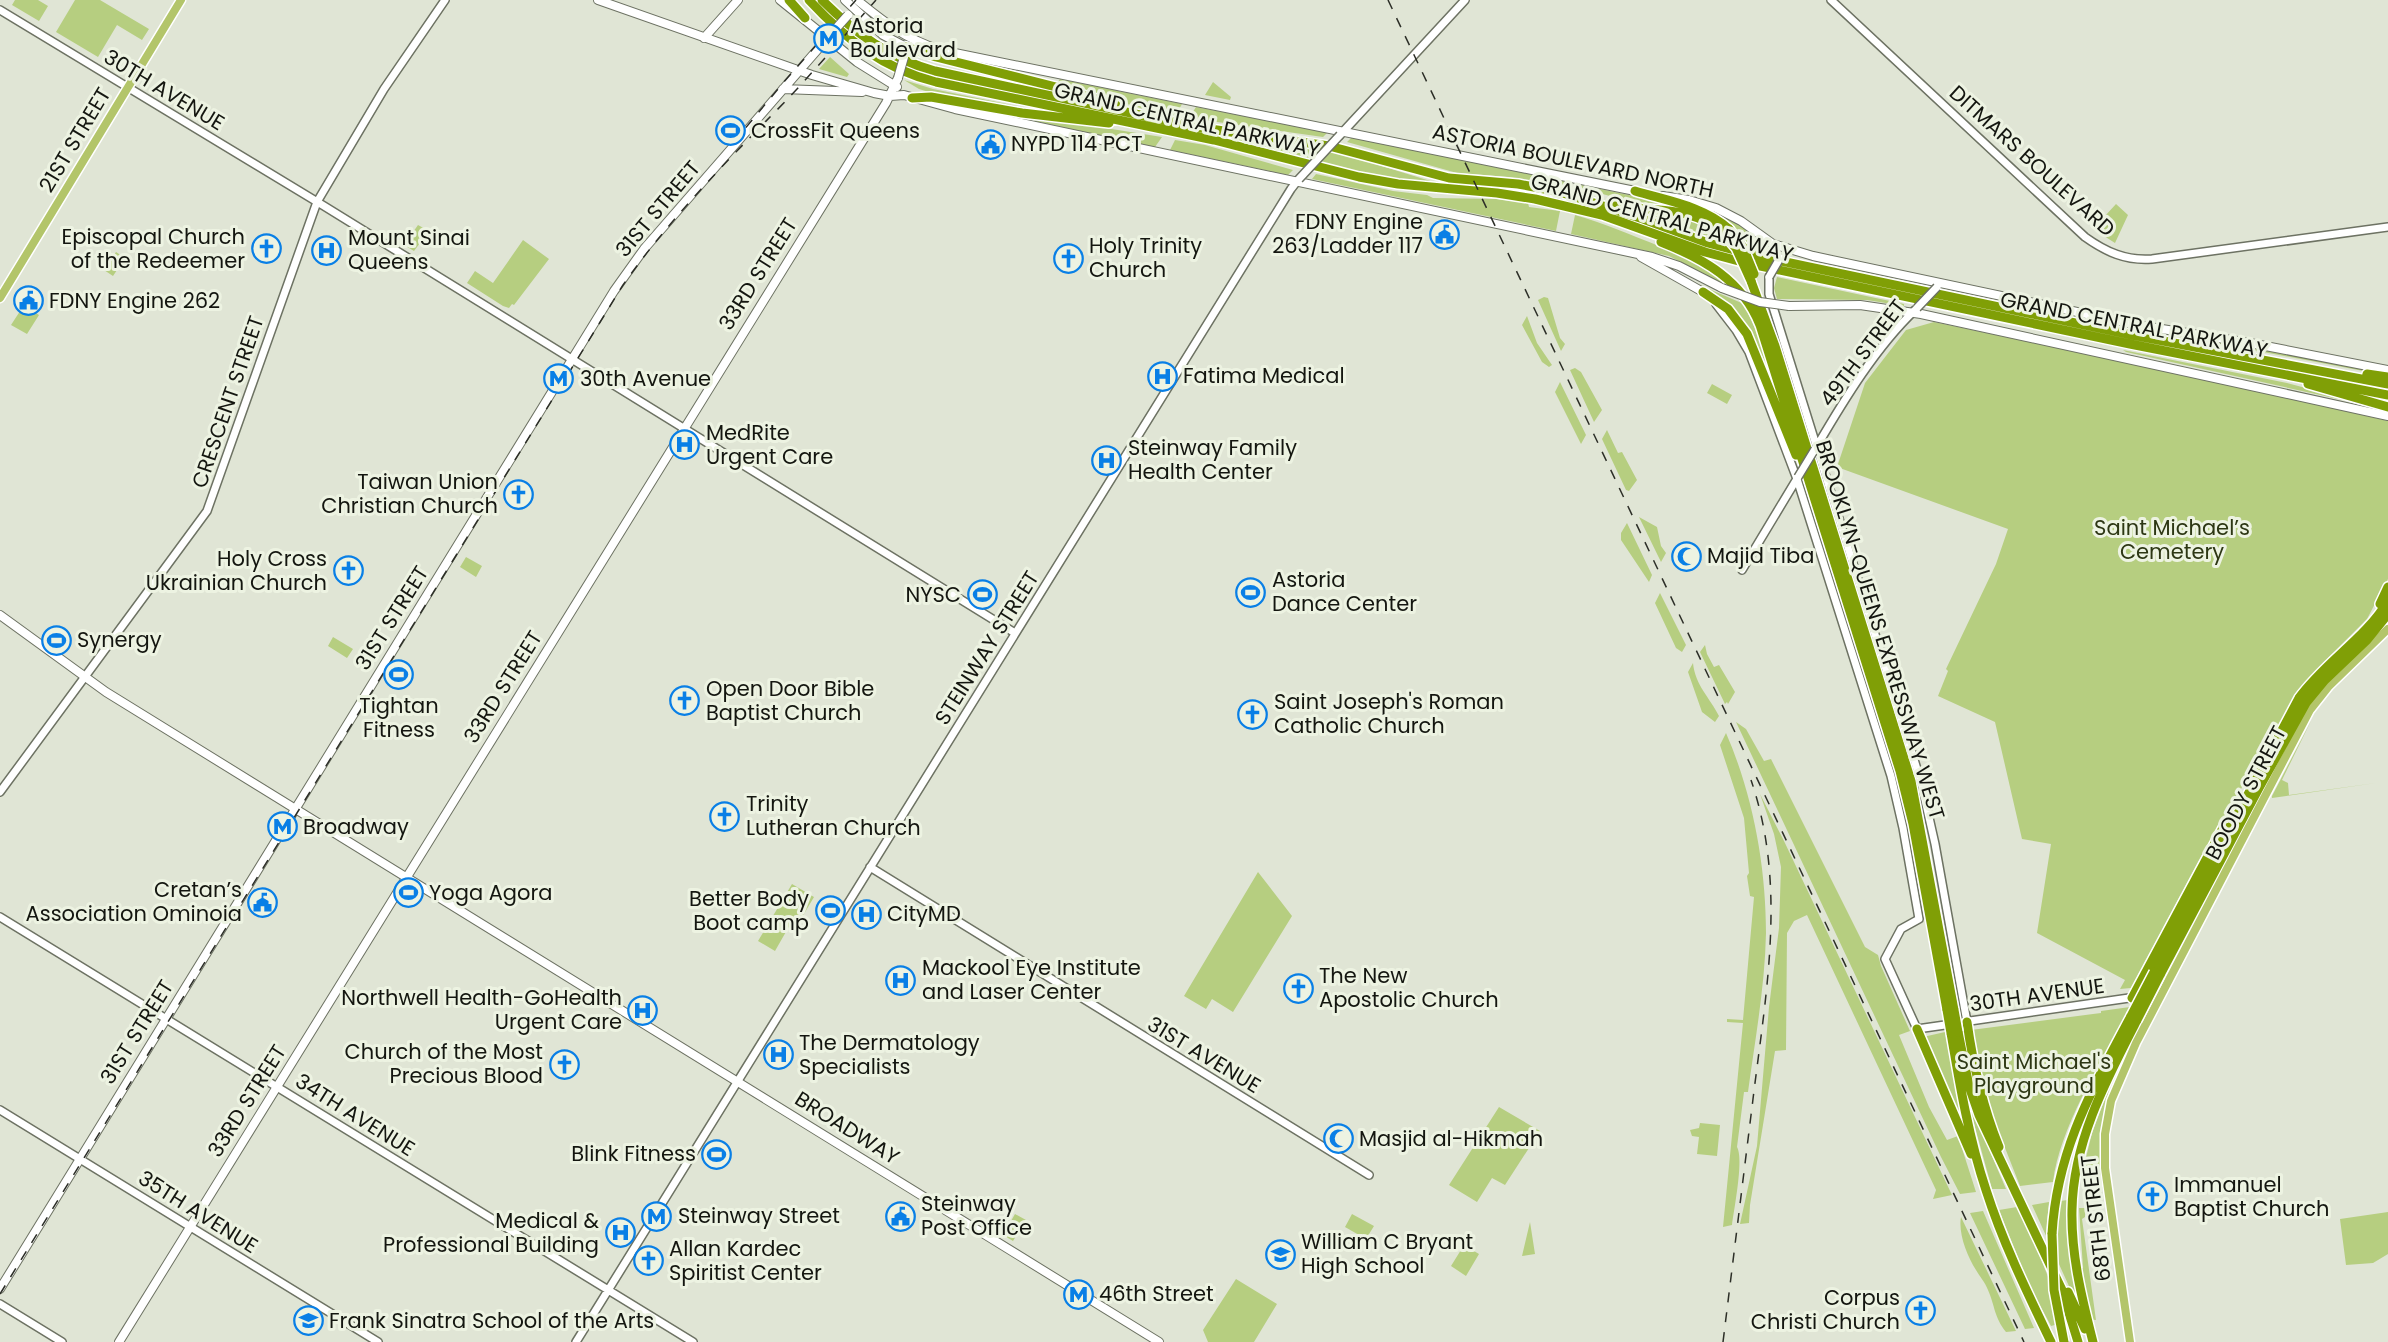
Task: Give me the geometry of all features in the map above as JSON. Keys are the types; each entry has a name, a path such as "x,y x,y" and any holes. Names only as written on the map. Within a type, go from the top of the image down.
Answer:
{"highway":[{"path":"789,0 804,18"},
{"name":"GRAND CENTRAL PARKWAY","path":"809,0 857,45 883,62 904,72 947,84 1233,145 1308,166 1359,177 1429,188 1514,195 1602,216 1696,249 1754,265 2388,395"},
{"name":"GRAND CENTRAL PARKWAY","path":"822,0 874,45 917,66 1167,121 1226,132 1285,138 1329,146 1449,178 1518,184 1560,192 1743,253 2132,335 2388,384"},
{"path":"905,52 936,57 1056,87 1167,121"},
{"path":"908,97 931,97 1022,113 1156,128"},
{"path":"1635,191 1693,208 1714,218 1725,231"},
{"name":"BROOKLYN-QUEENS EXPRESSWAY WEST","path":"1560,192 1640,209 1691,214 1725,231 1753,280 1911,781 1968,1124 1986,1190 2038,1322 2051,1342"},
{"name":"BROOKLYN-QUEENS EXPRESSWAY WEST","path":"1572,209 1690,254 1730,280 1748,302 1762,330 1906,793 1950,1010"},
{"path":"1703,292 1728,309 1747,333 1755,348 1807,482 1849,607"},
{"path":"2278,362 2329,367 2388,377"},
{"path":"2257,369 2388,407"},
{"path":"2343,651 2370,620 2388,587"},
{"path":"2132,998 2210,850 2255,778 2300,698 2318,675 2368,628 2388,601"},
{"path":"2157,974 2306,704 2325,680 2367,640 2388,614"},
{"path":"2064,1342 2054,1290 2052,1234 2059,1181 2078,1120 2157,974 2255,778"},
{"path":"2091,1342 2072,1231 2074,1179 2085,1136 2098,1099 2134,1018"},
{"path":"1967,1022 1979,1087 2011,1184"},
{"path":"1917,1029 1986,1190"},
{"name":"BROOKLYN-QUEENS EXPRESSWAY WEST","path":"1954,1033 1976,1106 2043,1250 2069,1312 2078,1342"},
{"path":"2043,1250 2063,1281 2091,1342"},
{"path":"2038,1322 2044,1342"}],"main road":[{"name":"21ST STREET","path":"0,298 181,0"},
{"path":"598,0 704,38 874,93 908,97 956,110 1298,180 1631,252 1669,262 1722,288 1760,302 1789,306 1860,305 1915,310 2388,416"},
{"path":"704,38 738,0"},
{"path":"780,0 830,36 861,66 896,81 908,97"},
{"path":"845,0 851,12 905,52"},
{"name":"31ST STREET","path":"0,1289 614,291 644,249 860,1"},
{"name":"ASTORIA BOULEVARD NORTH","path":"860,1 901,34 940,50 1341,133 1689,200 1716,208 1742,221 1770,242 1787,248 1939,285 2143,326 2250,343 2388,370"},
{"name":"33RD STREET","path":"119,1342 890,96 905,52"},
{"path":"783,89 874,93"},
{"name":"BROOKLYN-QUEENS EXPRESSWAY WEST","path":"1631,252 1703,292"},
{"name":"BROADWAY","path":"0,615 86,677 296,809 1159,1342"},
{"name":"BOODY STREET","path":"2162,993 2310,710 2329,686 2388,629"},
{"name":"68TH STREET","path":"2130,1342 2105,1168 2105,1134 2116,1086 2162,993"}],"street":[{"name":"CRESCENT STREET","path":"0,792 207,512 316,202 388,83 446,0"},
{"name":"STEINWAY STREET","path":"576,1342 1298,180 1465,0"},
{"name":"DITMARS BOULEVARD","path":"1831,0 2085,237 2116,256 2152,260 2388,227"},
{"name":"30TH AVENUE","path":"0,10 1015,633"},
{"name":"BROOKLYN-QUEENS EXPRESSWAY WEST","path":"1787,248 1769,277 1769,294 1921,782 1935,844 1967,1022"},
{"name":"49TH STREET","path":"1742,570 1850,392 1895,331 1939,285"},
{"name":"BROOKLYN-QUEENS EXPRESSWAY WEST","path":"1703,292 1726,315 1745,344 1798,478 1896,793 1919,918 1913,924 1901,929 1885,959 1917,1029"},
{"name":"31ST AVENUE","path":"870,867 1369,1175"},
{"name":"34TH AVENUE","path":"0,917 693,1342"},
{"name":"30TH AVENUE","path":"1917,1029 2162,993"},
{"name":"35TH AVENUE","path":"0,1110 378,1342"},
{"path":"0,1304 62,1342"}],"green space":[{"path":"15,0 38,0 48,6 39,21 12,5"},
{"path":"75,0 100,0 149,29 142,40 117,25 98,57 56,32"},
{"path":"830,57 849,74 847,77 819,69"},
{"path":"1060,79 1182,104 1176,115 1147,110 1057,83"},
{"path":"904,80 933,89 1027,108 935,94 919,89"},
{"path":"1213,82 1231,97 1230,100 1205,95"},
{"path":"1196,107 1328,132 1323,137 1189,118"},
{"path":"1036,117 1162,137 1155,147 1034,121"},
{"path":"1218,136 1315,148 1343,154 1440,184 1384,177 1300,160"},
{"path":"1352,137 1567,182 1566,188 1509,177 1457,173 1347,142"},
{"path":"1175,140 1205,145 1293,170 1288,175 1170,150"},
{"path":"1316,174 1433,198 1497,199 1528,203 1529,207 1560,211 1556,231 1312,179"},
{"path":"1581,185 1681,206 1635,203 1581,188"},
{"path":"2116,204 2128,215 2115,243 2093,229"},
{"path":"1708,208 1740,224 1774,252 1748,246 1727,221 1707,210"},
{"path":"1646,213 1697,222 1724,240 1701,234"},
{"path":"1575,215 1617,229 1689,259 1714,273 1732,288 1669,256 1571,234"},
{"path":"418,225 429,231 414,251 404,245"},
{"path":"523,240 549,259 514,305 512,304 509,308 503,306 467,283 475,271 493,283"},
{"path":"116,252 125,258 113,276 104,270"},
{"path":"1777,277 1904,304 1904,306 1867,300 1777,299 1774,288"},
{"path":"1709,289 1744,304 1761,342 1766,363 1742,318"},
{"path":"1548,298 1560,338 1565,344 1561,351 1538,300"},
{"path":"24,305 39,315 27,334 11,325"},
{"path":"1527,316 1537,343 1552,365 1549,367 1542,362 1522,325"},
{"name":"Saint Michael’s Cemetery","path":"1934,322 2237,386 2388,421 2388,579 2367,619 2323,663 2298,693 2203,853 2131,988 2120,989 2125,980 2037,933 2051,844 2022,839 1995,722 1938,696 1948,671 1946,669 1996,564 2008,529 1837,467 1865,383 1906,330"},
{"path":"2211,339 2378,372 2379,374 2211,342"},
{"path":"2123,350 2287,383 2388,410 2126,352"},
{"path":"1575,368 1581,372 1602,410 1594,422 1570,370"},
{"path":"1560,382 1586,435 1581,444 1555,392"},
{"path":"1712,384 1732,395 1727,404 1707,393"},
{"path":"1607,430 1618,453 1622,452 1637,480 1629,491 1626,490 1602,439"},
{"path":"1639,517 1657,527 1661,546 1666,553 1661,562"},
{"path":"1627,523 1652,575 1649,582 1621,540 1621,533"},
{"path":"466,557 482,566 476,577 460,567"},
{"path":"1660,593 1686,645 1682,652 1676,648 1655,603"},
{"path":"333,637 353,649 347,658 328,646"},
{"path":"1705,645 1714,667 1719,665 1735,692 1728,704 1727,702 1725,704 1700,652"},
{"path":"1693,663 1700,685 1719,716 1715,722 1702,712 1688,672"},
{"path":"2311,721 2282,780 2288,783 2289,795 2376,783 2272,798"},
{"path":"1736,722 1746,729 1764,761 1771,759 1865,947 1878,955 1910,1031 1899,1035 1929,1107 1947,1140 1958,1136 1976,1192 1960,1194 1941,1157"},
{"path":"1726,733 1744,781 1756,831 1764,882 1766,933 1759,1013 1748,1092 1744,1092 1737,1147 1739,1173 1732,1225 1723,1227 1743,1023 1727,1022 1727,1019 1743,1020 1754,897 1750,896 1747,876 1749,873 1744,818 1720,745"},
{"path":"1760,794 1952,1195 1933,1199 1936,1190 1807,915 1794,921 1787,933 1786,1050 1775,1051 1749,1223 1740,1224 1757,1146 1769,1007 1779,928 1781,867 1774,834"},
{"path":"1258,872 1292,916 1233,1012 1212,999 1206,1009 1184,996"},
{"path":"792,884 814,897 801,919 795,916 775,951 758,941"},
{"name":"Saint Michael's Playground","path":"2130,1007 2084,1092 2064,1138 2053,1182 2020,1186 1985,1097 1971,1030"},
{"path":"1945,1032 1964,1133 1923,1037"},
{"path":"2109,1088 2102,1137 2103,1175 2081,1178 2092,1133"},
{"path":"1499,1107 1540,1131 1505,1185 1492,1178 1477,1202 1449,1185"},
{"path":"1970,1109 1972,1109 2006,1189 1992,1189"},
{"path":"1700,1123 1720,1125 1717,1156 1697,1154 1699,1137 1692,1136 1690,1130 1699,1128"},
{"path":"2068,1200 2068,1235 2073,1270 2083,1268 2079,1208 2085,1208 2085,1217 2082,1219 2096,1320 2084,1319 2032,1205 2049,1202 2046,1234 2057,1235 2060,1201"},
{"path":"2017,1207 2039,1254 2066,1322 2051,1326 2029,1285 1999,1210"},
{"path":"1983,1211 2034,1328 2025,1329 1970,1213"},
{"path":"2388,1212 2388,1254 2373,1263 2346,1265 2340,1219"},
{"path":"1015,1214 1026,1220 1013,1241 1003,1235"},
{"path":"1352,1214 1374,1226 1366,1239 1345,1227"},
{"path":"1961,1217 2016,1331 2006,1332 1999,1321 1987,1287 1967,1251 1962,1237"},
{"path":"1530,1222 1535,1254 1522,1256"},
{"path":"1464,1245 1479,1254 1466,1276 1451,1266"},
{"path":"1236,1279 1277,1304 1254,1342 1208,1342 1203,1330"}],"railway":[{"path":"733,143 856,0"},
{"path":"0,1294 623,285 657,240 694,198 798,88 876,0"},
{"path":"1388,0 2024,1342"},
{"path":"1723,1342 1768,979 1770,939 1771,899 1768,859 1762,819 1751,780"}],"place":[{"name":"Astoria Boulevard","path":"829,38"},
{"name":"CrossFit Queens","path":"730,131"},
{"name":"NYPD 114 PCT","path":"990,144"},
{"name":"FDNY Engine 263/Ladder 117","path":"1444,234"},
{"name":"Episcopal Church of the Redeemer","path":"266,249"},
{"name":"Mount Sinai Queens","path":"327,250"},
{"name":"Holy Trinity Church","path":"1068,258"},
{"name":"FDNY Engine 262","path":"28,301"},
{"name":"Fatima Medical","path":"1162,376"},
{"name":"30th Avenue","path":"559,379"},
{"name":"MedRite Urgent Care","path":"685,445"},
{"name":"Steinway Family Health Center","path":"1107,460"},
{"name":"Taiwan Union Christian Church","path":"519,494"},
{"name":"Majid Tiba","path":"1686,556"},
{"name":"Holy Cross Ukrainian Church","path":"348,571"},
{"name":"Astoria Dance Center","path":"1251,592"},
{"name":"NYSC","path":"982,595"},
{"name":"Synergy","path":"56,640"},
{"name":"Tightan Fitness","path":"399,675"},
{"name":"Open Door Bible Baptist Church","path":"685,701"},
{"name":"Saint Joseph's Roman Catholic Church","path":"1253,714"},
{"name":"Trinity Lutheran Church","path":"725,816"},
{"name":"Broadway","path":"282,827"},
{"name":"Yoga Agora","path":"408,893"},
{"name":"Cretan’s Association Ominoia","path":"263,902"},
{"name":"Better Body Boot camp","path":"830,911"},
{"name":"CityMD","path":"866,914"},
{"name":"Mackool Eye Institute and Laser Center","path":"901,980"},
{"name":"The New Apostolic Church","path":"1298,988"},
{"name":"Northwell Health-GoHealth Urgent Care","path":"643,1010"},
{"name":"The Dermatology Specialists","path":"778,1055"},
{"name":"Church of the Most Precious Blood","path":"564,1064"},
{"name":"Masjid al-Hikmah","path":"1338,1139"},
{"name":"Blink Fitness","path":"717,1154"},
{"name":"Immanuel Baptist Church","path":"2153,1197"},
{"name":"Steinway Street","path":"657,1216"},
{"name":"Steinway Post Office","path":"900,1216"},
{"name":"Medical & Professional Building","path":"620,1233"},
{"name":"William C Bryant High School","path":"1280,1254"},
{"name":"Allan Kardec Spiritist Center","path":"648,1261"},
{"name":"46th Street","path":"1078,1294"},
{"name":"Corpus Christi Church","path":"1921,1310"},
{"name":"Frank Sinatra School of the Arts","path":"308,1321"}]}
